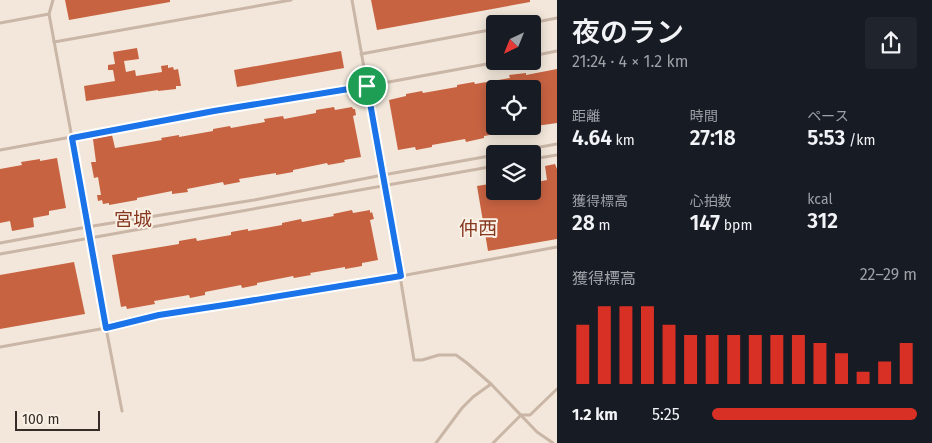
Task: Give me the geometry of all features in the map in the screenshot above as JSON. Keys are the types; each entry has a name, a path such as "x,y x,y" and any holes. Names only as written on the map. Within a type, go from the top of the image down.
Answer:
{"lane":[{"path":"53,0 49,14 122,410"},
{"path":"54,42 291,0"},
{"path":"352,0 414,360 422,360 439,355 456,355 491,384 537,432 554,443"},
{"path":"0,23 49,14"},
{"path":"541,21 557,18"},
{"path":"361,54 486,31"},
{"path":"541,54 557,51"},
{"path":"0,150 486,64"},
{"path":"541,147 557,144"},
{"path":"541,158 557,155"},
{"path":"0,242 254,200 486,157"},
{"path":"0,254 486,168"},
{"path":"0,347 106,328 159,315 401,276 557,247"},
{"path":"436,443 462,408 491,384"},
{"path":"493,443 520,416 530,415 557,389"}],"building":[{"path":"65,0 170,0 170,2 69,20"},
{"path":"371,0 530,0 530,2 377,30"},
{"path":"137,48 139,59 124,61 126,72 135,70 136,76 162,72 161,66 168,65 168,68 178,69 181,86 176,86 176,89 86,101 84,86 115,81 113,70 108,70 108,65 115,64 113,52"},
{"path":"341,51 344,68 237,87 234,70"},
{"path":"557,69 557,123 541,125 541,80 498,80 510,78 509,75 526,73 526,75"},
{"path":"474,82 475,84 486,82 486,135 490,135 466,142 465,139 416,150 415,147 398,150 389,100 422,91 423,93"},
{"path":"334,107 335,110 352,107 355,109 356,115 353,116 361,157 344,160 345,162 328,165 327,163 293,170 293,172 239,179 240,182 224,185 223,182 187,189 188,192 172,194 172,191 109,205 109,203 103,204 102,200 98,201 97,195 101,195 98,177 94,178 91,162 96,162 93,139 112,135 115,148 162,140 161,138 213,131 213,129 230,126 231,128 265,122 264,119 283,116 284,119 316,113 316,110"},
{"path":"57,158 66,208 49,211 49,215 33,218 34,227 12,231 10,221 0,223 0,169 22,165 21,162"},
{"path":"555,164 557,169 557,239 488,251 477,186 486,184 486,200 541,200 541,181 547,180 545,166"},
{"path":"352,210 353,213 370,210 370,213 372,212 374,219 370,220 378,260 362,263 362,266 310,273 311,275 294,278 293,276 242,288 241,285 205,292 205,295 190,298 189,295 154,301 155,304 127,309 126,306 121,307 112,255 179,244 179,241 196,238 197,241 231,235 231,232 282,225 282,223 301,219 302,222 334,216 333,214"},
{"path":"74,262 85,314 0,329 0,275"}],"district":[{"name":"宮城","path":"133,219"},
{"name":"仲西","path":"478,228"}],"route":[{"path":"367,86 401,276 159,315 106,328 72,138 214,111 367,86"}]}
